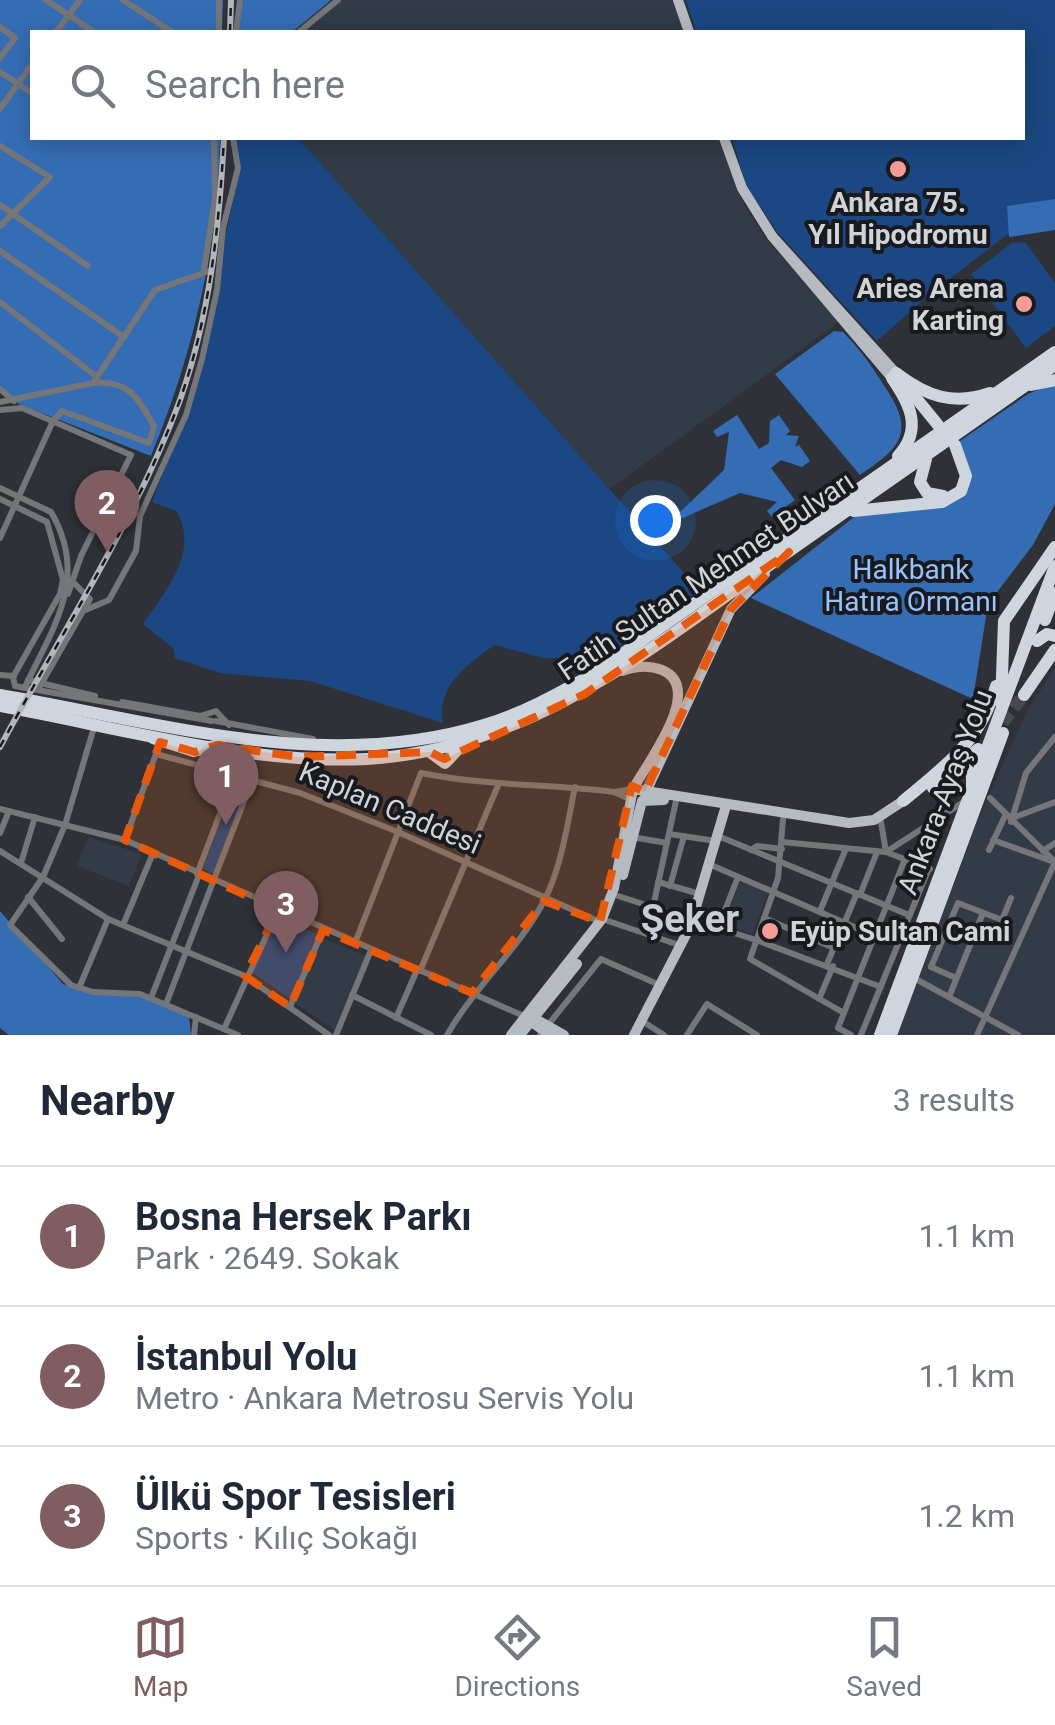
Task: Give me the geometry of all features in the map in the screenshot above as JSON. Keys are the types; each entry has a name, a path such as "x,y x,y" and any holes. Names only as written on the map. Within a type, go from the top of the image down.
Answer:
{"highway":[{"name":"Fatih Sultan Mehmet Bulvarı","path":"17,686 95,723 142,732 215,725 325,758 430,752 463,744 552,710 617,672 930,452 1011,390 1055,350"},
{"name":"Fatih Sultan Mehmet Bulvarı","path":"17,686 215,725 285,744 433,734 512,716 594,673 881,473 1055,364"},
{"path":"894,376 922,391 953,400 1055,380"},
{"path":"894,376 936,426"},
{"path":"881,473 902,451 912,430 908,400 894,376"},
{"path":"842,514 954,497 966,476 953,447 960,481 953,491 940,496 927,493 920,482 920,470 930,452"},
{"path":"904,802 950,765 974,738 992,699 1006,616 1055,548"},
{"name":"Ankara-Ayaş Yolu","path":"890,1035 1037,641 1053,572"},
{"name":"Ankara-Ayaş Yolu","path":"880,1035 935,870 980,794 999,720 1055,593"},
{"path":"1037,641 1045,634 1055,636"},
{"path":"1025,696 1055,653"},
{"path":"999,720 1001,654"},
{"path":"142,732 158,748 194,752 215,725"},
{"path":"430,752 445,763 463,744"},
{"path":"904,802 979,750"},
{"path":"904,802 966,769 980,794"}],"main road":[{"path":"678,0 688,30"},
{"path":"725,140 742,188 772,236 894,376"},
{"path":"520,1035 604,922 618,896 638,795 654,773 732,609 788,552"},
{"path":"512,1035 533,1016 604,922 638,795 676,711 680,694 672,676 658,668 641,666 617,672"},
{"path":"654,773 654,784 664,795"},
{"path":"638,795 664,795 857,828 881,822 904,802"},
{"path":"638,795 724,810 859,823 879,817 904,802"},
{"path":"631,1035 690,920 711,865 724,810"},
{"path":"631,1035 690,920"},
{"path":"533,1016 545,1031 564,1035"},
{"path":"533,1016 545,1031"}],"street":[{"path":"46,0 91,30"},
{"path":"58,30 80,0"},
{"path":"219,0 219,30"},
{"path":"236,30 240,0"},
{"path":"301,30 338,0"},
{"path":"128,1 169,30"},
{"path":"0,27 16,38 0,58"},
{"path":"0,109 30,67"},
{"path":"0,72 30,92"},
{"path":"212,271 214,140"},
{"path":"83,611 105,600 136,551 140,516 186,416 212,271 238,168 232,140"},
{"path":"0,146 50,177 0,226"},
{"path":"0,205 88,266"},
{"path":"0,251 124,337"},
{"path":"95,380 156,290 212,271"},
{"path":"0,302 95,380"},
{"path":"0,406 95,380 114,382 131,390 154,426 149,443 140,444 77,414 62,412 53,421 0,538"},
{"path":"0,389 14,403 131,457 81,556 75,584 17,686"},
{"path":"0,488 54,515 68,568 68,594"},
{"path":"0,499 47,522 63,580 60,594 21,662 17,686"},
{"path":"75,584 90,599 105,600"},
{"path":"40,686 90,599"},
{"path":"0,678 17,686 40,686 215,725 334,743"},
{"path":"95,723 65,825 43,878 9,923 48,967 79,988 151,998 238,1035"},
{"path":"988,850 1010,818 1026,773 1055,736"},
{"path":"125,840 158,748"},
{"name":"Kaplan Caddesi","path":"158,748 398,832 544,900 676,944"},
{"path":"444,778 445,763"},
{"path":"151,998 234,774"},
{"path":"355,943 422,774 638,795"},
{"path":"166,1004 216,883 252,778"},
{"path":"396,1018 468,864 499,782"},
{"path":"447,1035 472,993 518,939 544,900 561,856 575,787"},
{"path":"819,999 844,922 882,852 980,794 1055,862"},
{"path":"653,907 676,802"},
{"path":"1010,818 1055,802"},
{"path":"0,809 125,840 323,930 533,1016"},
{"path":"0,833 9,811"},
{"path":"783,816 781,862 750,959 844,1014"},
{"path":"21,864 35,818"},
{"path":"881,822 882,852"},
{"path":"669,834 717,839 751,850 910,915"},
{"path":"670,886 684,836"},
{"path":"631,837 666,844"},
{"path":"993,840 1055,862"},
{"path":"1042,851 1055,843"},
{"path":"751,850 782,845 882,852 935,870 910,915 861,1035"},
{"path":"820,912 845,850"},
{"path":"0,851 108,919 245,976 332,1035 371,950"},
{"path":"123,925 153,853"},
{"path":"851,1035 838,1028 905,859"},
{"path":"977,1035 988,1018 1055,862"},
{"path":"711,865 875,936"},
{"path":"718,928 738,877"},
{"path":"658,882 700,894"},
{"path":"618,896 830,965 881,987"},
{"path":"28,898 62,939"},
{"path":"956,978 931,967 958,903 1002,920 1012,898"},
{"path":"224,1029 278,910"},
{"path":"950,997 983,913"},
{"path":"764,918 834,948"},
{"path":"79,988 108,919"},
{"path":"290,1007 323,930"},
{"path":"946,932 970,941"},
{"path":"545,1031 601,959 656,982"},
{"path":"913,978 1018,1035"},
{"path":"352,995 431,1035"},
{"path":"687,1035 707,1004 756,1035"},
{"path":"194,1035 196,1017"},
{"path":"642,1020 664,1035"},
{"path":"400,1035 407,1023"},
{"path":"313,1035 317,1026"}],"highlighted area":[{"path":"789,552 731,609 645,792 632,786 600,922 544,901 472,993 323,930 290,1007 245,976 278,910 125,840 160,742 195,752 217,745 298,757 430,752 444,759 585,694"}],"shaded area":[{"path":"332,0 673,0 683,30 294,30"},
{"name":"Ankara 75. Yıl Hipodromu","path":"686,0 1055,0 1055,227 1008,234 931,293 877,341 778,233 746,186 733,140 1025,140 1025,30 695,30"},
{"path":"236,140 300,140 699,590 603,658 544,658 494,645 449,687 442,710 443,723 310,681 220,673 175,658 173,648 143,624 177,571 183,526 176,511 152,502 188,403 206,338 238,163"},
{"path":"299,140 721,140 745,207 767,240 840,321 607,491"},
{"name":"Aries Arena Karting","path":"1025,242 1055,283 1055,326 1026,348 971,274 1012,243"},
{"path":"1055,668 1055,1035 896,1035 978,820 1027,711"},
{"path":"237,778 249,781 216,875 203,869"},
{"path":"88,837 142,854 129,886 77,866"},
{"path":"741,880 768,892 752,935 723,923"},
{"path":"280,918 318,935 291,1000 251,971"},
{"path":"322,938 366,956 334,1030 295,1003"}],"green space":[{"path":"0,0 223,0 222,30 30,30 30,140 220,140 214,220 200,300 180,378 151,456 19,404 0,390"},
{"path":"244,0 331,0 294,30 238,30 239,5"},
{"path":"1055,199 1055,230 1009,237 1007,206"},
{"path":"834,331 843,332 868,362 898,409 901,422 898,442 883,459 860,475 775,374"},
{"name":"Halkbank Hatıra Ormanı","path":"1055,386 1055,504 1033,545 988,604 973,699 751,598 863,510 953,503 964,489 968,474 966,459 957,443 1028,394"},
{"path":"737,415 759,449 769,443 770,421 779,415 790,431 786,435 799,436 795,447 799,445 810,461 802,467 781,460 771,468 795,500 772,517 767,511 777,502 740,493 678,520 677,515 724,470 729,432 717,437 713,431"},
{"path":"0,911 63,984 94,994 133,994 189,1016 191,1035 9,1035 0,1028"}],"tunnel":[{"path":"992,737 1024,695"}],"railway":[{"path":"230,30 231,0"},
{"path":"0,747 119,533 180,400 199,336 211,271 224,140"}],"place":[{"name":"Ankara 75. Yıl Hipodromu","path":"898,169"},
{"name":"Aries Arena Karting","path":"1024,304"},
{"name":"İstanbul Yolu","path":"107,552"},
{"name":"Bosna Hersek Parkı","path":"226,825"},
{"name":"Eyüp Sultan Cami","path":"770,931"},
{"name":"Ülkü Spor Tesisleri","path":"286,953"}],"district":[{"name":"Şeker","path":"690,919"}]}
